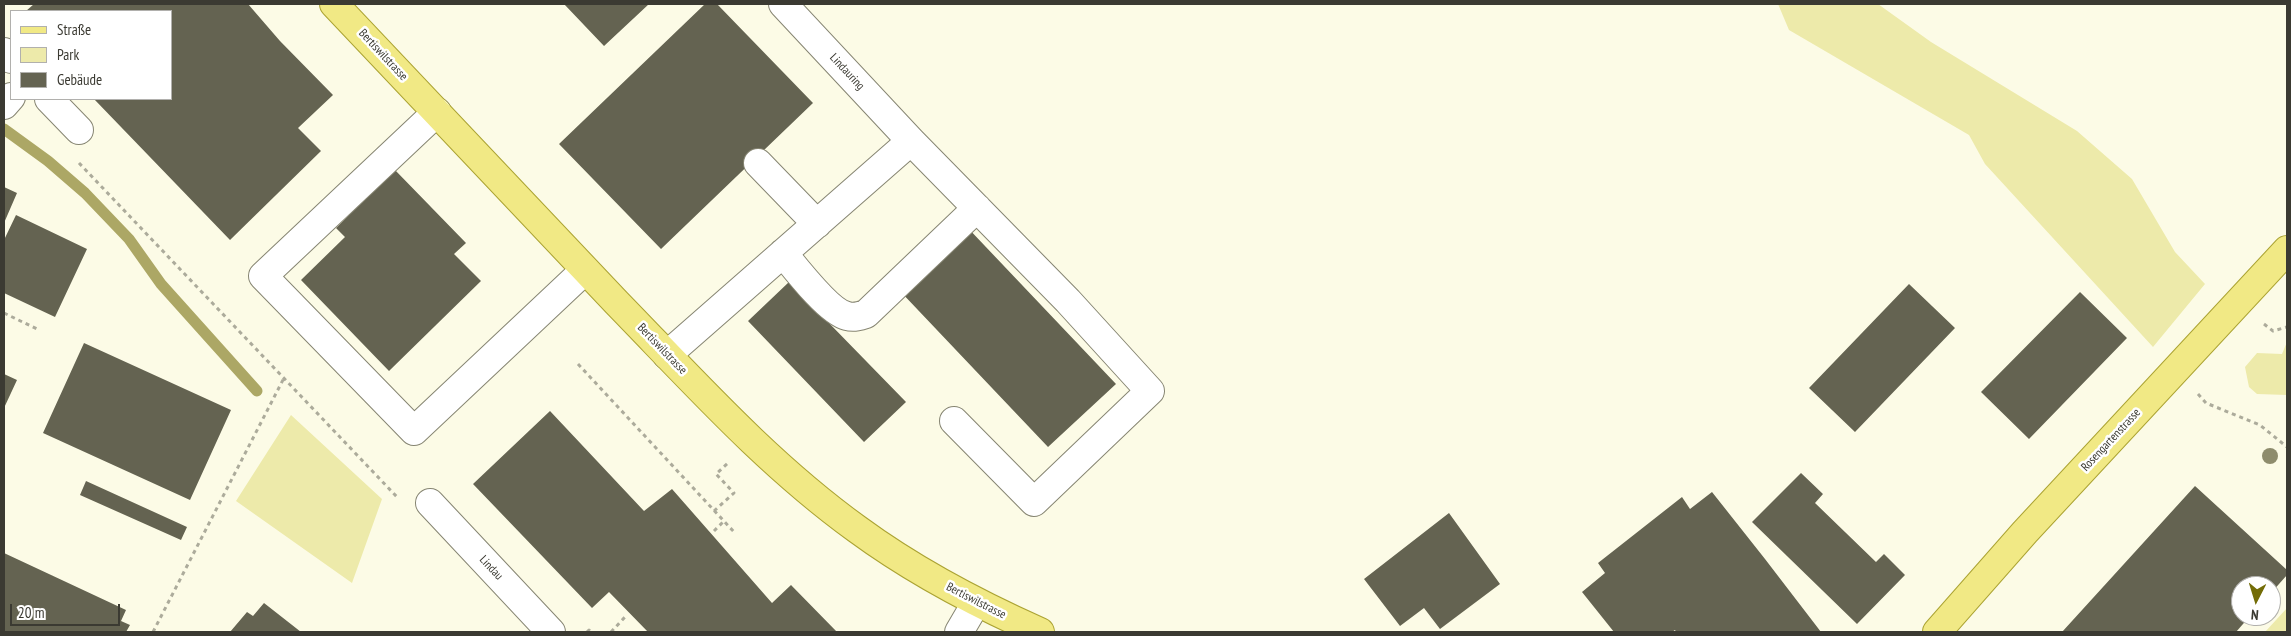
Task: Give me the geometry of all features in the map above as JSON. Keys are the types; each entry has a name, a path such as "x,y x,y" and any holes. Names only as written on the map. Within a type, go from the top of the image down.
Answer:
{"main road":[{"name":"Bertiswilstrasse","path":"334,4 667,355 765,454 815,497 896,556 976,603 1040,632"},
{"name":"Rosengartenstrasse","path":"1937,632 2026,532 2287,250"}],"street":[{"name":"Lindauring","path":"783,4 911,141 1068,301 1150,391 1034,502 954,421"},
{"path":"50,100 79,130"},
{"path":"437,112 263,276 414,431 586,270"},
{"path":"667,355 911,141"},
{"path":"758,163 817,224"},
{"path":"783,254 833,310 846,316 856,317 866,314 977,208"},
{"name":"Lindau","path":"430,503 551,632"},
{"path":"959,632 976,603"}],"path":[{"path":"77,160 403,503"},
{"path":"4,313 37,329"},
{"path":"2262,322 2273,332 2287,327"},
{"path":"578,364 735,533"},
{"path":"153,632 284,376"},
{"path":"2192,388 2206,403 2260,425 2287,447"},
{"path":"714,511 734,493 716,474 734,457"},
{"path":"714,531 724,521"},
{"path":"611,632 625,617"}],"green space":[{"path":"1778,4 1878,4 1931,42 2077,131 2132,179 2175,252 2205,284 2153,347 1985,164 1969,135 1789,30"},
{"path":"2287,342 2287,395 2257,394 2249,387 2245,367 2257,353 2282,354"},
{"path":"291,415 382,499 352,583 236,501"},
{"path":"2287,608 2287,632 2265,632 2270,626 2281,626 2281,615"}],"building":[{"path":"34,4 248,4 280,41 333,95 298,128 321,151 230,240 95,100 172,100 172,10 27,10"},
{"path":"564,4 649,4 604,46"},
{"path":"705,4 717,4 813,103 661,249 559,144"},
{"path":"395,170 466,243 454,254 481,281 389,371 301,280 345,237 336,228"},
{"path":"4,187 17,193 4,223"},
{"path":"16,215 87,249 55,317 4,293 4,240"},
{"path":"966,226 1116,384 1048,447 899,290"},
{"path":"789,282 906,402 864,442 748,321"},
{"path":"1909,284 1955,328 1855,432 1809,388"},
{"path":"2080,292 2127,338 2029,439 1981,392"},
{"path":"84,343 231,410 190,500 43,433"},
{"path":"4,374 17,380 4,408"},
{"path":"550,411 644,511 672,489 772,603 791,585 837,632 648,632 609,592 592,608 473,484"},
{"path":"1801,473 1823,494 1815,503 1876,562 1884,554 1905,575 1857,624 1752,522"},
{"path":"86,481 187,527 181,540 80,495"},
{"path":"2195,486 2287,570 2287,575 2281,582 2281,576 2231,576 2231,626 2241,626 2236,632 2062,632"},
{"path":"1712,492 1821,632 1676,632 1675,630 1672,632 1614,632 1582,592 1605,573 1598,563 1682,497 1690,509"},
{"path":"1449,513 1500,584 1440,629 1424,608 1400,626 1364,579"},
{"path":"4,553 126,610 121,621 130,625 126,632 4,632"},
{"path":"264,603 301,632 230,632 247,612 253,616"}],"waterway":[{"path":"4,129 48,161 85,193 129,239 161,284 257,391"}]}
